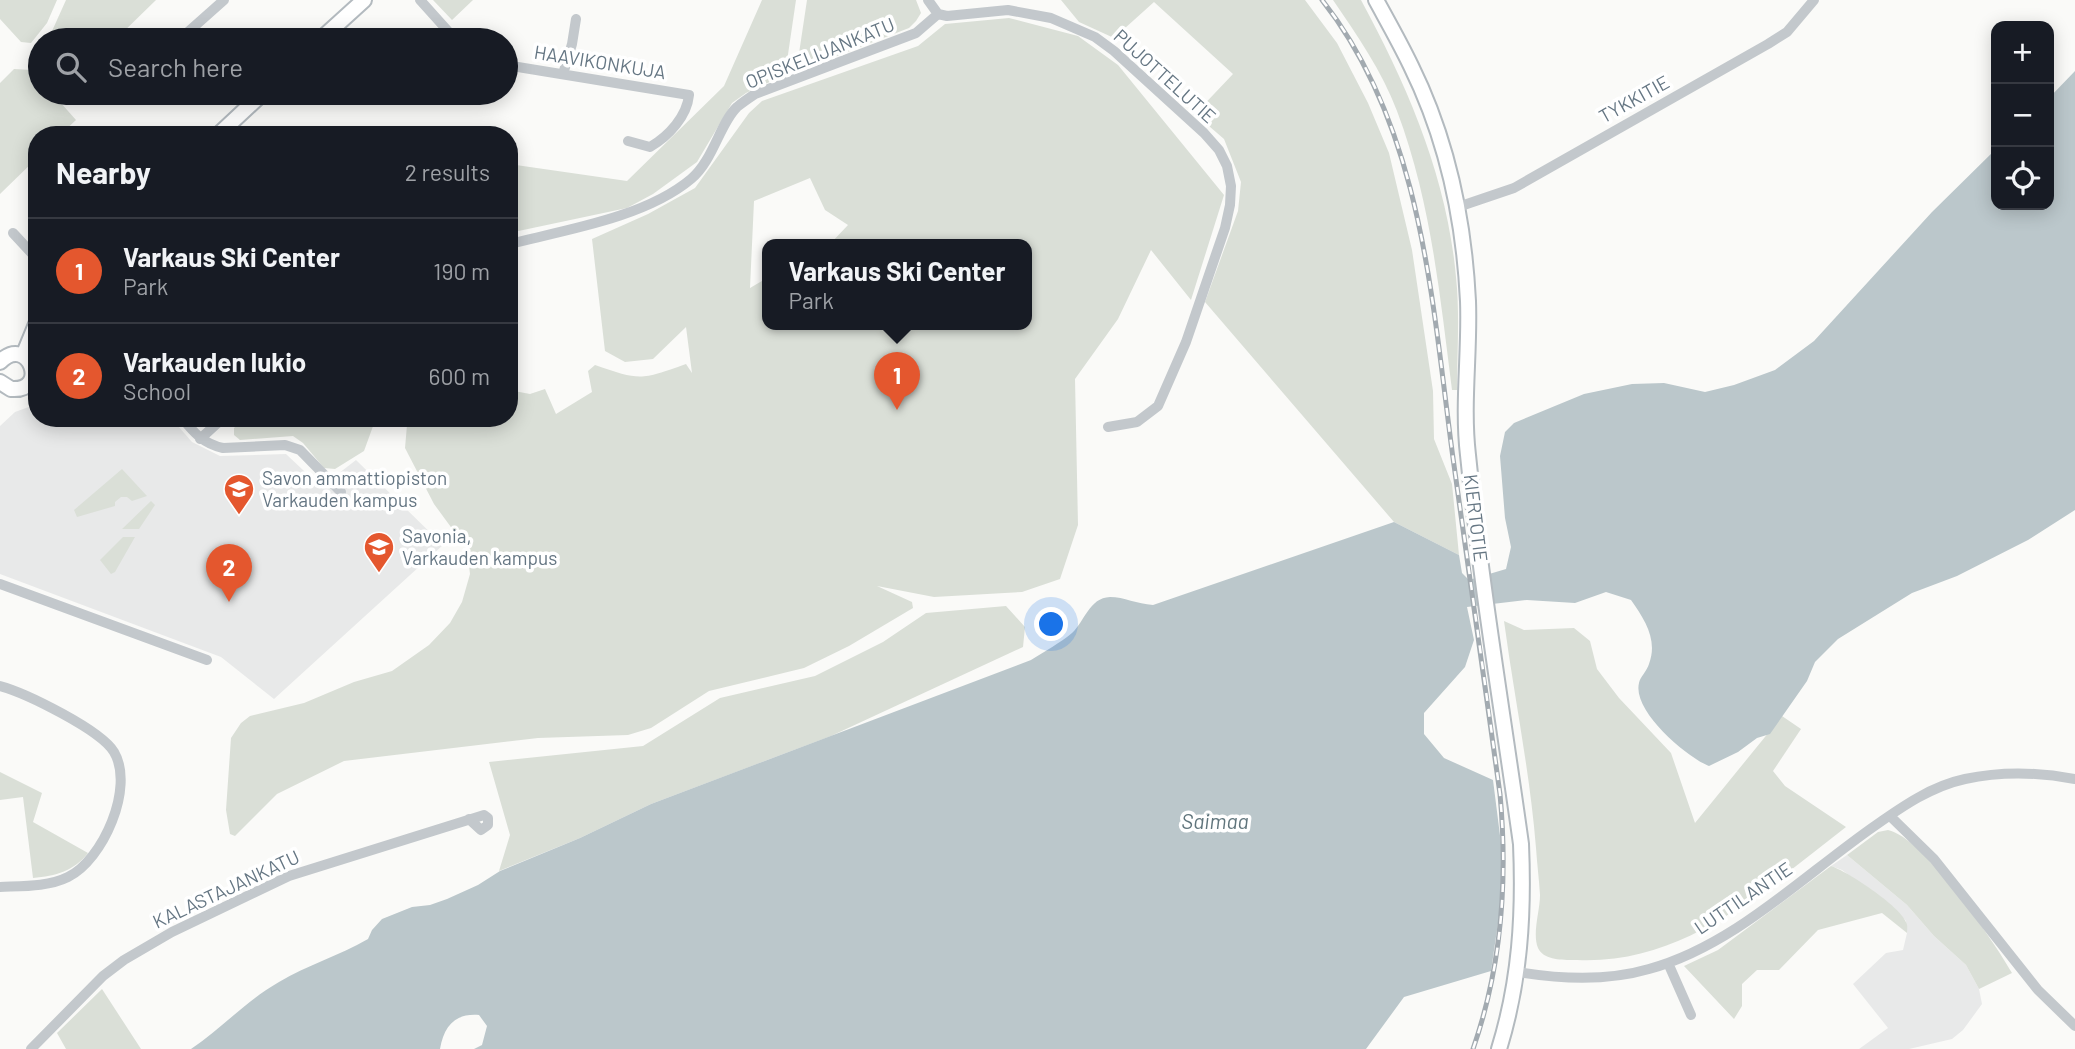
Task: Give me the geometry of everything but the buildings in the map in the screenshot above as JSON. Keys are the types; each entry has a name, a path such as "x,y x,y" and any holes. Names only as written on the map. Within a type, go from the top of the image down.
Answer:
{"street":[{"path":"192,28 224,0"},
{"path":"333,28 364,0"},
{"path":"420,0 445,28"},
{"path":"928,0 938,14"},
{"name":"KIERTOTIE","path":"1376,0 1412,68 1432,117 1447,161 1458,207 1465,256 1468,305 1467,452 1521,844 1523,889 1518,972 1499,1049"},
{"name":"TYKKITIE","path":"1458,207 1514,188 1768,44 1787,32 1814,0"},
{"name":"PUJOTTELUTIE","path":"938,14 958,16 1008,10 1051,18 1086,32 1114,51 1204,133 1219,150 1227,166 1231,186 1225,228 1186,342 1158,406 1137,422 1108,426"},
{"name":"OPISKELIJANKATU","path":"518,242 632,212 660,199 692,178 707,159 736,108 755,94 916,33 938,14"},
{"path":"563,74 576,19"},
{"name":"HAAVIKONKUJA","path":"518,67 689,94 684,115 658,142 650,147 628,141"},
{"path":"228,126 250,105"},
{"path":"13,233 28,249"},
{"path":"23,356 28,344"},
{"path":"0,362 10,355 23,356 28,361"},
{"path":"0,383 10,390 22,389 28,384"},
{"path":"190,427 200,439 223,448 285,445 300,450 341,492"},
{"path":"200,439 213,427"},
{"path":"0,584 207,660"},
{"path":"0,686 37,700 97,734 116,754 120,767 120,791 107,833 90,861 66,879 44,884 0,887"},
{"name":"LUTTILANTIE","path":"1518,972 1573,977 1611,976 1630,974 1668,963 1716,940 1753,917 1834,854 1921,796 1964,779 2019,772 2075,779"},
{"path":"1889,816 1934,859 2038,990 2075,1027"},
{"name":"KALASTAJANKATU","path":"31,1049 69,1016 103,976 163,937 289,876 469,820"},
{"path":"1668,963 1691,1016"}],"shaded area":[{"path":"0,0 57,0 43,28 28,28 28,43 21,42 0,19"},
{"path":"66,0 156,0 127,28 53,28"},
{"path":"433,0 473,0 452,20"},
{"path":"762,0 796,0 786,68 776,79 732,103 697,162 653,194 627,208 518,231 518,165 627,181 724,86"},
{"path":"807,0 916,0 921,13 909,28 806,68 798,60"},
{"path":"1061,0 1305,0 1337,43 1368,103 1389,153 1412,250 1433,391 1434,439 1452,484 1459,555 1394,522 1205,302 1238,211 1241,182 1224,139 1195,114 1233,74 1154,2 1114,38 1079,22"},
{"path":"1333,0 1361,0 1409,100 1434,168 1444,204 1456,277 1457,390 1452,390 1433,249 1409,145 1384,82"},
{"path":"1009,18 1078,36 1118,65 1224,195 1191,300 1151,250 1118,319 1075,379 1078,525 1060,579 1022,592 934,597 877,586 912,602 913,608 849,646 804,668 709,691 651,728 628,735 538,738 344,761 277,794 235,836 230,834 226,810 231,738 241,723 250,716 304,703 354,682 392,671 429,645 450,623 462,602 470,574 467,549 434,504 405,448 407,427 518,427 518,392 530,394 545,389 556,414 592,392 588,371 595,365 632,376 650,376 686,364 692,373 686,327 653,359 625,362 605,351 592,239 648,214 695,188 749,113 762,101 918,46 945,24"},
{"path":"14,69 28,70 28,105 63,105 76,120 70,126 28,126 28,167 0,194 0,83"},
{"path":"28,407 28,427 179,427 192,442 220,456 286,454 321,487 356,460 443,545 274,699 221,657 0,574 0,426 15,412"},
{"path":"373,427 364,451 335,469 324,468 303,443 293,436 240,440 234,435 234,428"},
{"path":"122,469 147,496 132,501 121,497 115,502 115,506 77,517 74,510"},
{"path":"151,501 155,505 139,529 122,529"},
{"path":"123,537 135,537 115,572 111,574 100,560"},
{"path":"1006,606 1025,627 1023,647 831,736 651,804 580,838 499,871 510,835 489,762 643,746 720,698 815,676 883,642 926,613"},
{"path":"1504,621 1524,630 1574,628 1590,641 1597,669 1619,698 1671,753 1695,823 1782,716 1801,729 1773,771 1785,786 1846,827 1754,898 1689,936 1654,950 1617,958 1567,960 1545,955 1536,942 1540,895 1533,820"},
{"path":"0,772 42,793 33,822 88,853 83,859 64,872 33,878 23,797 0,800"},
{"path":"1888,830 1903,837 1938,870 1990,938 2012,973 1979,989 1966,965 1934,936 1907,905 1847,855 1878,832"},
{"path":"1847,855 1907,905 1934,936 1966,965 1979,989 1982,1004 1963,1030 1952,1039 1909,1049 1859,1049 1888,1028 1853,984 1886,953 1903,950 1907,933 1906,921 1895,909 1842,870 1831,866"},
{"path":"1831,866 1860,882 1894,907 1907,923 1907,933 1882,913 1818,930 1779,970 1757,970 1742,984 1742,1006 1734,1019 1684,966 1718,950"},
{"path":"102,989 141,1049 66,1049 57,1033"}],"water":[{"name":"Saimaa","path":"2075,71 2075,510 2028,540 1957,576 1912,593 1838,639 1815,662 1807,681 1770,734 1757,738 1738,752 1709,766 1675,743 1644,707 1639,694 1639,683 1649,664 1651,638 1631,600 1606,592 1575,603 1527,600 1467,607 1474,640 1465,667 1424,713 1424,734 1444,758 1493,780 1505,875 1491,971 1404,997 1366,1049 474,1049 482,1045 487,1026 479,1015 471,1015 463,1016 452,1023 444,1034 440,1049 191,1049 279,982 368,939 382,919 412,907 447,899 478,885 500,871 580,838 651,804 1031,660 1072,633 1092,606 1103,598 1115,597 1153,605 1394,522 1459,555 1462,573 1469,580 1506,569 1511,547 1505,518 1500,456 1505,432 1514,423 1584,394 1632,384 1664,383 1705,392 1775,370 1814,341 1932,212 1991,154 1991,210 2054,210 2054,93"}],"railway":[{"path":"1322,0 1356,50 1382,104 1402,160 1418,219 1438,339 1500,794 1502,827 1503,891 1496,955 1491,986 1473,1049"}],"place":[{"name":"Varkaus Ski Center","path":"897,410"},
{"name":"Savon ammattiopiston Varkauden kampus","path":"239,516"},
{"name":"Savonia, Varkauden kampus","path":"379,574"},
{"name":"Varkauden lukio","path":"229,602"}]}
